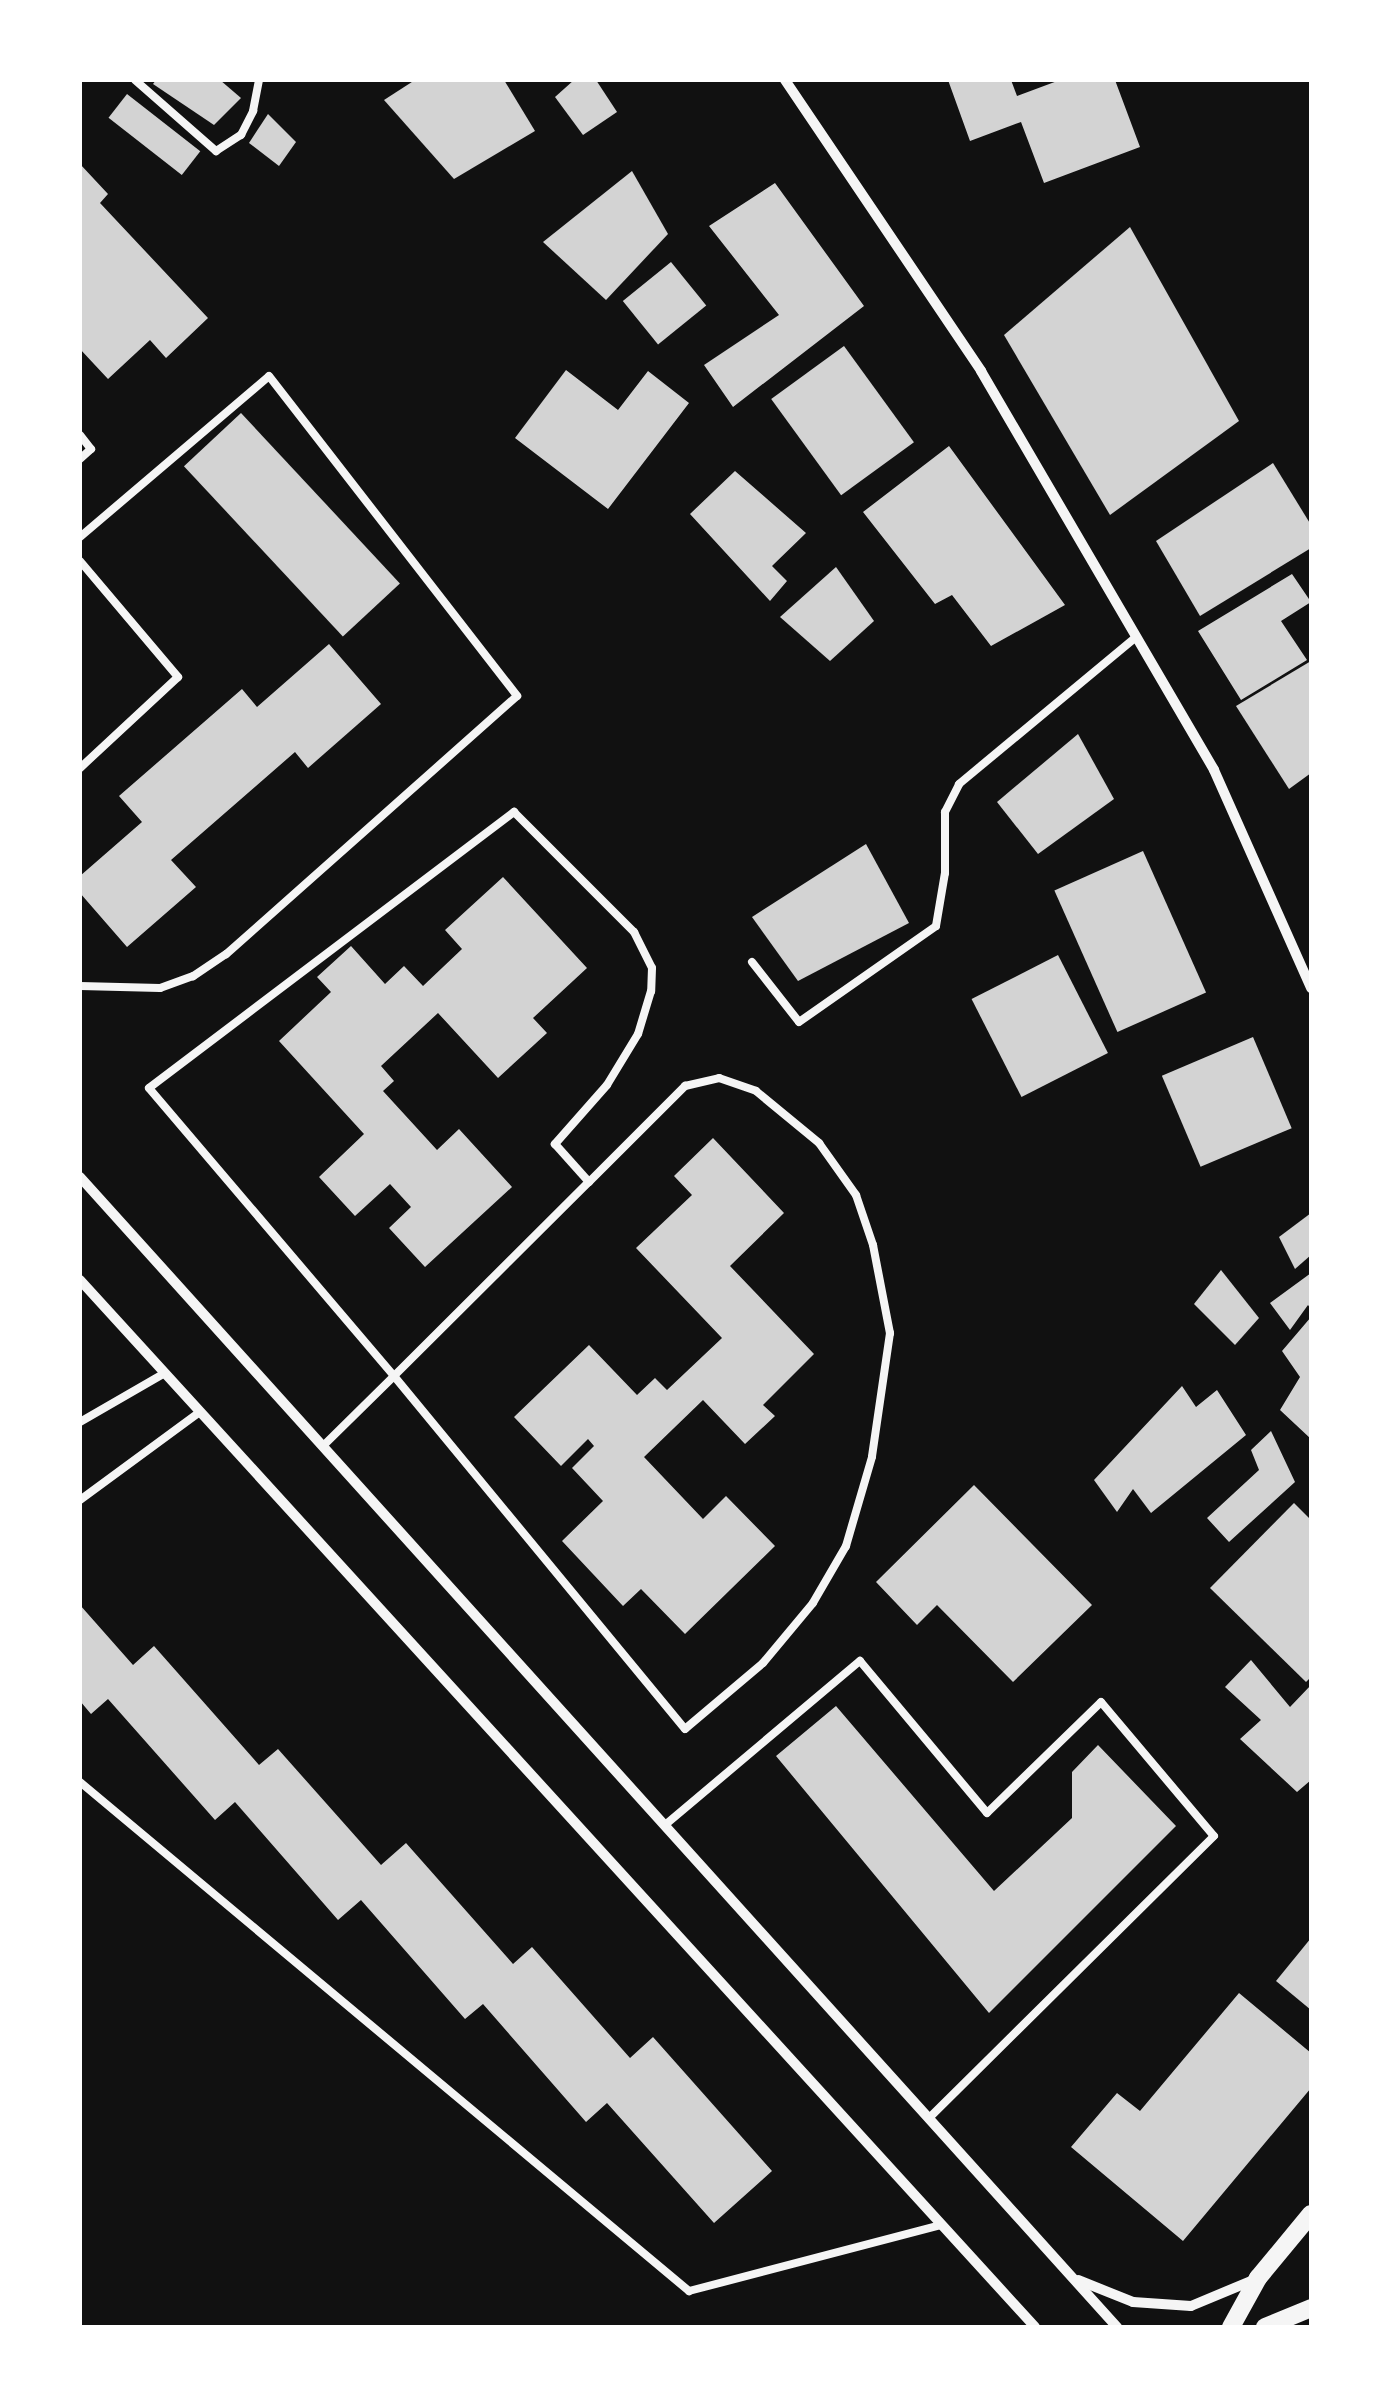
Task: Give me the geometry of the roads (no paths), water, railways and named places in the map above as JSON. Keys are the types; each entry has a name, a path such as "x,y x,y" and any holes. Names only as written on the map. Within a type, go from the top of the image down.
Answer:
{"street":[{"path":"786,80 981,371 1214,770 1311,988"},
{"path":"80,1177 1118,2327"},
{"path":"80,1280 1035,2327"},
{"path":"1231,2327 1258,2278 1311,2214"},
{"path":"1072,2277 1133,2302 1190,2306 1258,2278"},
{"path":"1266,2327 1311,2308"}],"lane":[{"path":"135,80 216,151 241,135 253,110 259,80"},
{"path":"80,538 269,376 517,696 215,962 193,976 160,988 80,986"},
{"path":"80,435 91,450 80,459"},
{"path":"80,560 178,677 80,768"},
{"path":"752,962 798,1022 936,926 945,873 945,812 958,784 1136,637"},
{"path":"323,1446 394,1376 589,1182 685,1086 720,1078 756,1090 819,1144 856,1195 873,1245 890,1332 872,1458 846,1546 813,1603 764,1663 685,1729 394,1376 149,1088 514,812 634,932 652,968 648,1002 638,1034 606,1084 555,1144 589,1182"},
{"path":"80,1422 165,1373"},
{"path":"80,1500 200,1412"},
{"path":"665,1825 860,1662 987,1813 1101,1702 1214,1836 929,2118"},
{"path":"80,1782 689,2291 941,2225"}]}
